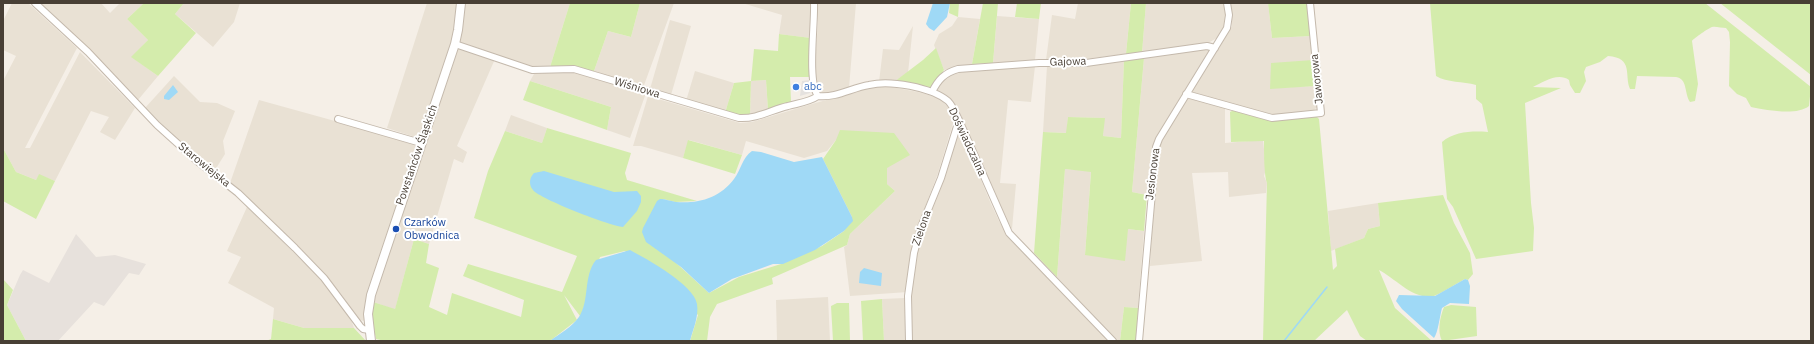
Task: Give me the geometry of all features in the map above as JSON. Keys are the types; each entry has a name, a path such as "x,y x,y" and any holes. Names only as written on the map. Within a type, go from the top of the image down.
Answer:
{"street":[{"name":"Starowiejska","path":"34,3 88,52 157,125 197,161 238,193 295,248 324,278 360,326 363,329 369,330"},
{"name":"Powstańców Śląskich","path":"371,341 368,314 371,295 455,44 461,3"},
{"path":"814,3 812,73 814,86 818,96"},
{"name":"Jesionowa","path":"1139,341 1154,155 1159,139 1229,24 1227,3"},
{"name":"Jaworowa","path":"1186,94 1272,118 1321,113 1310,3"},
{"name":"Wiśniowa","path":"455,44 532,70 574,70 739,118 747,119 763,115 788,106 813,100 818,96"},
{"name":"Gajowa","path":"932,92 942,76 950,71 958,69 1039,63 1086,63 1207,46 1215,48"},
{"name":"Doświadczalna","path":"818,96 835,95 877,83 896,84 932,92 949,102 959,120 1009,233 1113,341"},
{"path":"338,119 421,143"},
{"name":"Zielona","path":"909,341 908,296 914,253 921,227 941,178 959,120"}],"shaded area":[{"path":"12,3 28,3 77,48 25,148 30,148 80,52 135,108 115,140 100,132 109,117 91,111 55,181 39,175 36,180 16,172 3,148 3,81 16,56 3,50 3,21"},
{"path":"40,3 101,3 110,13 120,3 144,3 127,19 148,40 132,57 158,76 138,100"},
{"path":"184,3 240,3 234,22 213,47 175,14"},
{"path":"427,3 457,3 457,22 452,43 418,138 387,128"},
{"path":"463,3 570,3 550,67 531,67 458,41"},
{"path":"640,3 674,3 643,88 594,71 608,31 631,37"},
{"path":"742,3 811,3 811,38 779,34 782,15"},
{"path":"816,3 856,3 849,88 829,94 820,92 816,85 815,64 818,22"},
{"path":"1078,3 1131,3 1126,54 1076,60 1046,60 1052,15 1075,19"},
{"path":"1146,3 1227,3 1227,21 1217,38 1208,43 1142,53"},
{"path":"1230,3 1268,3 1272,38 1311,36 1313,60 1270,88 1316,86 1318,106 1313,111 1271,115 1193,94 1191,91 1232,26"},
{"path":"997,16 1039,19 1035,60 993,63"},
{"path":"958,17 980,19 972,64 944,70 934,45 939,34 952,26"},
{"path":"670,20 691,26 671,95 650,89"},
{"path":"913,26 908,73 894,82 879,82 883,49 899,50"},
{"path":"458,49 495,59 457,146 467,152 463,163 454,159 429,244 414,239 395,310 373,302"},
{"path":"1206,49 1211,50 1153,145 1147,195 1132,192 1144,58"},
{"path":"1124,60 1121,138 1103,136 1104,118 1068,117 1067,133 1043,132 1047,66 1099,65"},
{"path":"1035,66 1031,102 1008,100 1000,183 1016,184 1012,229 1007,221 959,111 952,100 936,92 942,81 952,73"},
{"path":"569,71 646,93 630,138 607,130 611,107 530,81 534,74"},
{"path":"695,71 734,83 725,113 686,101"},
{"path":"174,76 200,102 217,103 235,111 223,141 225,154 215,170 160,125 145,108"},
{"path":"766,80 768,110 750,116 751,81"},
{"path":"810,80 810,93 800,96 802,81"},
{"path":"886,86 918,92 939,98 947,106 954,120 938,173 912,242 908,292 850,296 844,247 847,245 850,234 895,191 887,184 887,168 836,140 827,151 804,158 746,141 742,155 689,140 683,158 641,146 633,146 648,96 740,123 752,122 869,88"},
{"path":"1189,98 1225,108 1225,143 1263,140 1266,169 1264,176 1267,183 1266,193 1229,197 1228,172 1192,173 1202,261 1150,266 1155,171 1159,143 1186,100"},
{"path":"259,100 418,144 402,188 365,305 364,321 359,320 341,294 313,261 230,183"},
{"path":"511,115 547,128 542,143 505,131"},
{"path":"963,129 969,151 991,204 999,221 1012,241 1109,341 911,341 910,295 917,253 925,225 949,161 957,130"},
{"path":"1065,169 1091,171 1085,255 1128,229 1144,231 1138,308 1124,307 1120,341 1117,341 1057,277"},
{"path":"1378,203 1380,226 1368,229 1364,238 1331,251 1328,211"},
{"path":"247,207 323,281 349,314 354,328 304,328 273,319 274,308 228,283 241,257 227,251"},
{"path":"76,234 96,257 115,255 146,264 139,275 129,273 104,306 94,302 58,341 26,341 7,305 20,275 23,270 49,283"},
{"path":"828,297 830,341 777,341 776,300"},
{"path":"905,298 906,341 884,341 882,299"}],"green space":[{"path":"144,3 184,3 175,14 196,33 158,76 131,57 148,40 127,19"},
{"path":"570,3 640,3 631,37 608,31 594,71 550,67"},
{"path":"950,3 959,3 958,17 949,13"},
{"path":"983,3 998,3 993,63 972,64"},
{"path":"1017,3 1041,3 1039,19 1015,17"},
{"path":"1131,3 1146,3 1142,53 1126,54"},
{"path":"1268,3 1307,3 1311,36 1272,38"},
{"path":"1430,3 1705,3 1811,87 1809,106 1804,109 1789,112 1751,107 1746,98 1737,94 1729,86 1729,32 1726,28 1717,27 1710,28 1692,41 1698,84 1695,101 1690,102 1684,83 1680,78 1676,77 1637,76 1635,89 1630,89 1625,64 1622,60 1616,57 1608,56 1600,62 1586,67 1584,72 1586,81 1580,93 1575,93 1569,80 1565,78 1555,77 1546,80 1533,87 1561,88 1525,103 1534,228 1533,251 1476,259 1453,207 1447,199 1442,142 1447,138 1458,134 1488,132 1482,104 1476,99 1476,85 1445,80 1436,76"},
{"path":"1720,3 1811,3 1811,75"},
{"path":"779,34 811,38 811,77 790,77 791,102 768,110 766,80 751,81 754,49 778,51"},
{"path":"936,48 944,70 932,87 925,88 894,82 923,60"},
{"path":"1144,58 1132,192 1147,195 1144,231 1128,229 1125,261 1085,255 1091,172 1065,169 1057,277 1034,253 1043,132 1066,133 1068,117 1105,118 1103,136 1121,138 1124,60"},
{"path":"1313,60 1316,86 1270,89 1271,63"},
{"path":"530,81 611,107 607,130 523,100"},
{"path":"751,81 750,116 742,117 725,113 734,83"},
{"path":"1234,110 1272,120 1316,116 1319,119 1333,270 1337,266 1335,249 1364,238 1368,229 1380,226 1378,203 1443,195 1454,223 1470,253 1473,274 1468,280 1465,279 1445,291 1434,296 1427,297 1412,292 1379,270 1395,308 1432,341 1367,341 1360,336 1347,310 1314,341 1263,341 1267,183 1264,141 1231,142 1230,112"},
{"path":"547,128 631,153 625,173 627,180 697,201 675,202 663,199 674,261 709,293 739,277 781,264 822,246 844,231 852,217 823,159 836,140 840,130 894,133 910,155 887,168 887,184 895,191 850,234 847,245 772,278 773,284 717,304 710,317 707,341 690,341 698,315 625,251 600,257 582,313 584,319 577,320 550,341 385,341 376,339 371,315 373,302 395,309 414,239 429,244 426,263 439,268 429,307 447,315 452,293 521,317 524,300 463,276 468,264 562,292 577,256 474,218 488,171 505,131 542,143","holes":["564,295 580,316 577,320"]},
{"path":"688,140 742,155 735,174 683,158"},
{"path":"3,148 16,172 36,180 39,174 55,181 36,219 3,201"},
{"path":"3,279 13,290 7,305 26,341 5,341 3,339"},
{"path":"882,299 884,341 863,341 861,301"},
{"path":"837,303 849,303 850,341 833,341 831,306"},
{"path":"1451,305 1476,307 1477,336 1442,341 1439,328 1441,315 1444,307"},
{"path":"1124,307 1138,308 1137,341 1120,341"},
{"path":"273,319 304,328 354,328 366,341 266,341 271,339"}],"water":[{"path":"933,3 950,3 947,17 934,31 926,24"},
{"path":"173,85 178,92 169,100 164,99 164,96"},
{"path":"752,151 761,152 794,162 822,157 853,221 844,231 815,250 783,264 773,264 732,279 709,293 681,267 646,242 642,232 643,228 657,201 660,199 676,202 700,201 722,191 734,179 746,157"},
{"path":"544,171 614,192 637,191 641,196 641,202 637,211 623,227 604,222 576,212 538,194 533,190 530,183 531,176 534,173"},
{"path":"630,250 669,273 688,289 694,297 697,304 697,314 690,341 550,341 569,327 579,317 584,303 589,273 596,260"},
{"path":"864,268 882,273 881,286 859,283 860,272"},
{"path":"1465,279 1468,280 1470,286 1469,304 1450,303 1442,308 1438,328 1434,338 1402,309 1396,301 1399,295 1435,296"}],"waterway":[{"path":"1284,341 1327,287"}],"place":[{"name":"abc","path":"796,87"},
{"name":"Czarków Obwodnica","path":"396,229"}]}
